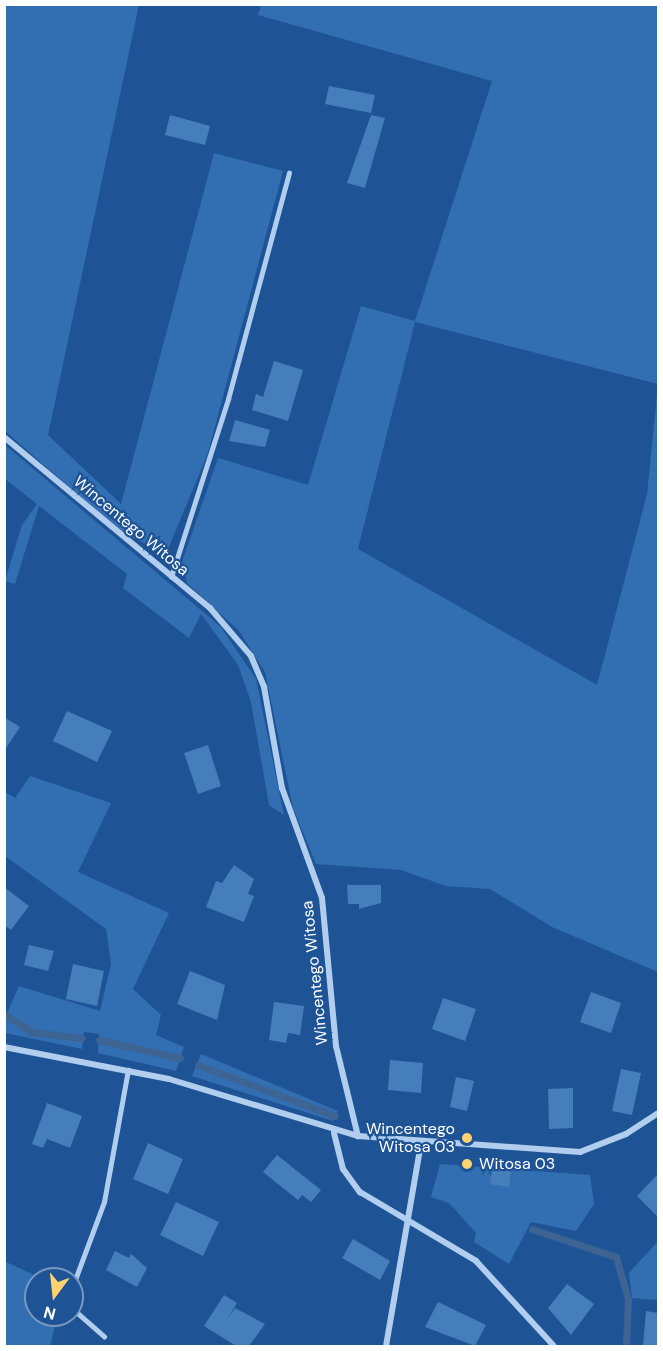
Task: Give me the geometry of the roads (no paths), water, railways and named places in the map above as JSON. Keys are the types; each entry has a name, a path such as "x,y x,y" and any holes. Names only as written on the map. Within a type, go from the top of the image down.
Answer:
{"street":[{"name":"Wincentego Witosa","path":"4,437 228,626 262,680 282,788 322,898 336,1046 358,1136"},
{"path":"4,1047 128,1070 334,1133 421,1143 580,1152 626,1134 658,1113"},
{"path":"334,1133 338,1158 360,1192 476,1262 554,1347"},
{"path":"387,1347 421,1143"}],"lane":[{"path":"171,577 228,399 289,173"},
{"path":"80,1267 104,1202 128,1070"},
{"path":"84,1318 104,1336"}],"waterway":[{"path":"4,1014 32,1032 82,1038"},
{"path":"99,1040 180,1058"},
{"path":"198,1065 335,1116"},
{"path":"532,1229 616,1257 628,1299 626,1346"}],"place":[{"name":"Wincentego Witosa 03","path":"467,1138"},
{"name":"Witosa 03","path":"467,1164"}]}
